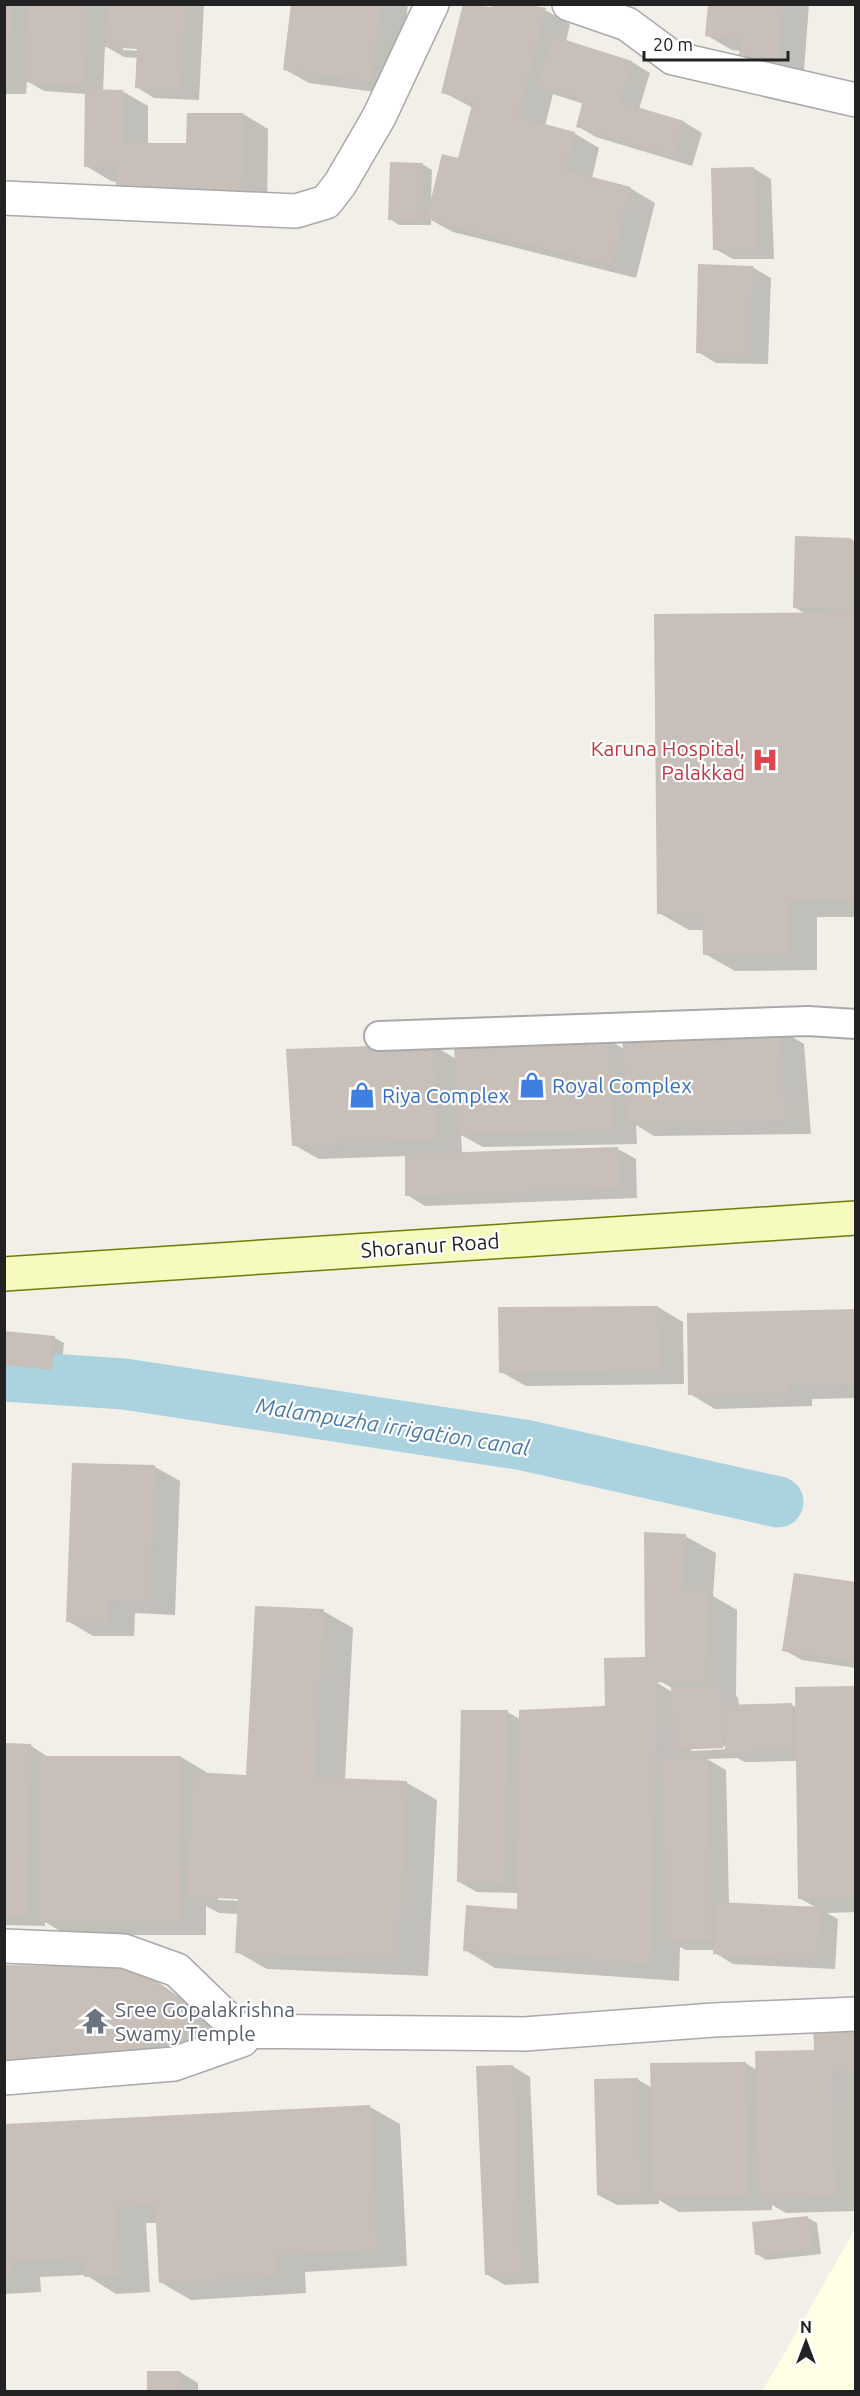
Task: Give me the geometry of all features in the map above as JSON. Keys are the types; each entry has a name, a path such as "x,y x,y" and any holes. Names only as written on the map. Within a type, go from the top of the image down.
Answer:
{"main road":[{"name":"Shoranur Road","path":"4,1274 855,1218"}],"street":[{"path":"4,198 296,211 326,202 340,184 380,117 432,4"},
{"path":"569,4 627,24 673,58 855,100"},
{"path":"4,1946 124,1951 177,1970 240,2031 242,2040 174,2064 4,2078"},
{"path":"240,2031 524,2034 714,2020 855,2014"}],"lane":[{"path":"379,1036 796,1022 855,1023"}],"shaded area":[{"path":"855,2229 855,2391 762,2391 780,2361"}],"building":[{"path":"4,4 11,4 9,85 4,85"},
{"path":"27,4 88,4 85,85 24,82"},
{"path":"291,4 381,4 372,82 283,70"},
{"path":"463,4 491,7 492,5 530,5 546,8 518,117 575,132 565,170 631,187 611,265 426,219 442,154 458,158 473,101 441,93"},
{"path":"708,4 783,4 779,58 739,55 741,39 705,36"},
{"path":"107,5 186,5 181,90 135,88 137,49 105,47"},
{"path":"553,36 632,61 620,102 684,121 673,157 576,127 583,100 537,86"},
{"path":"85,89 123,90 123,143 186,143 187,113 243,113 242,199 116,198 116,167 84,167"},
{"path":"390,162 423,163 422,221 388,220"},
{"path":"754,167 756,249 713,250 711,168"},
{"path":"698,264 753,266 750,355 696,353"},
{"path":"795,536 851,538 850,609 793,608"},
{"name":"Karuna Hospital, Palakkad","path":"856,612 856,900 787,900 787,954 703,955 702,913 657,914 654,614"},
{"path":"780,1028 786,1120 627,1122 622,1034"},
{"name":"Royal Complex","path":"608,1037 612,1130 457,1134 454,1040"},
{"name":"Riya Complex","path":"433,1044 437,1140 292,1146 286,1049"},
{"path":"618,1147 619,1189 405,1196 405,1154"},
{"path":"658,1306 659,1370 499,1373 498,1307"},
{"path":"856,1309 856,1384 787,1385 787,1393 688,1395 687,1313"},
{"path":"4,1331 55,1336 52,1370 4,1365"},
{"path":"72,1463 155,1465 150,1601 110,1600 109,1623 66,1622"},
{"path":"644,1532 686,1534 682,1591 707,1591 706,1683 658,1682 650,1964 463,1951 466,1905 517,1909 519,1710 605,1706 604,1658 645,1657"},
{"path":"794,1573 856,1582 856,1662 782,1651"},
{"path":"255,1606 324,1609 315,1777 407,1781 398,1960 235,1953 238,1899 187,1897 193,1772 246,1775"},
{"path":"720,1686 723,1748 673,1750 671,1687"},
{"path":"856,1686 856,1898 798,1899 795,1687"},
{"path":"792,1703 793,1751 725,1753 724,1705"},
{"path":"461,1710 508,1710 504,1883 457,1882"},
{"path":"4,1743 31,1744 27,1916 4,1916"},
{"path":"40,1756 181,1756 181,1921 40,1921"},
{"path":"708,1758 712,1940 666,1941 662,1759"},
{"path":"717,1902 820,1907 817,1960 713,1954"},
{"name":"Sree Gopalakrishna Swamy Temple","path":"4,1965 134,1967 187,2004 184,2038 150,2042 131,2054 4,2060"},
{"path":"813,2023 856,2023 856,2071 832,2071 835,2197 759,2199 755,2051 814,2050"},
{"path":"746,2062 747,2196 653,2198 650,2063"},
{"path":"513,2065 521,2274 485,2275 476,2066"},
{"path":"638,2078 641,2194 597,2195 594,2079"},
{"path":"370,2105 377,2250 276,2255 276,2277 159,2283 155,2204 116,2207 120,2275 84,2277 83,2258 10,2261 11,2275 5,2276 5,2124"},
{"path":"808,2216 812,2250 755,2255 752,2222"},
{"path":"147,2371 180,2371 181,2392 147,2392"}],"waterway":[{"name":"Malampuzha irrigation canal","path":"4,1376 124,1384 524,1445 778,1502"}],"place":[{"name":"Karuna Hospital, Palakkad","path":"765,760"},
{"name":"Royal Complex","path":"532,1085"},
{"name":"Riya Complex","path":"362,1095"},
{"name":"Sree Gopalakrishna Swamy Temple","path":"95,2021"}]}
